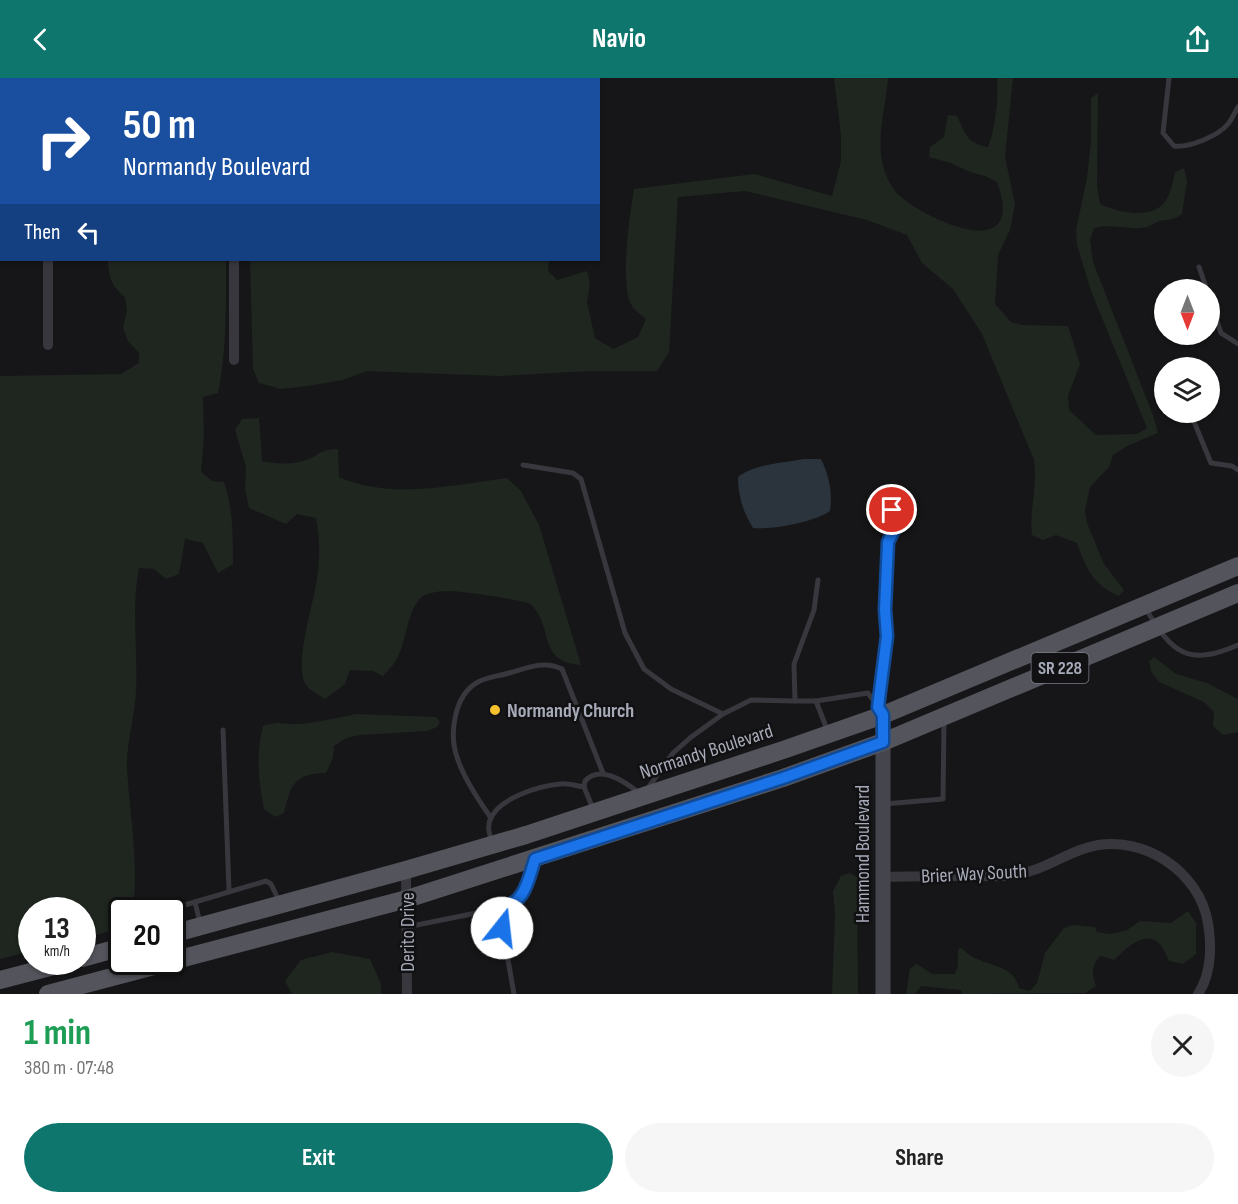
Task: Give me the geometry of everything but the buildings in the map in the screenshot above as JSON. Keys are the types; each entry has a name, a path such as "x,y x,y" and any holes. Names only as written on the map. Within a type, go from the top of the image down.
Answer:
{"main road":[{"name":"Normandy Boulevard","path":"186,930 493,845 828,734 1238,566"},
{"name":"SR 228","path":"186,957 407,899 783,778 883,742 1238,593"},
{"path":"643,796 652,820"},
{"path":"0,980 19,975"},
{"name":"SR 228","path":"48,994 119,975"}],"street":[{"path":"48,261 48,345"},
{"path":"234,261 234,360"},
{"name":"Hammond Boulevard","path":"880,711 883,742 883,994"},
{"name":"Brier Way South","path":"883,877 1014,875 1039,869 1084,849 1103,844 1123,844 1143,849 1171,863 1190,884 1205,912 1210,938 1208,965 1205,980 1198,994"},
{"name":"Derito Drive","path":"406,870 407,994"}],"lane":[{"path":"1169,78 1163,133 1174,146 1183,147 1204,140 1227,125 1238,107"},
{"path":"1199,267 1203,279"},
{"path":"1220,330 1238,344"},
{"path":"1195,423 1211,463 1232,466 1238,470"},
{"path":"523,465 573,473 581,479 625,633 644,669 671,689 723,714"},
{"path":"880,711 887,636 885,610 888,542 894,530 892,510"},
{"path":"795,701 794,664 814,610 818,580"},
{"path":"1144,605 1157,627 1174,647 1194,657 1222,652 1238,645"},
{"path":"491,818 479,802 456,756 453,737 458,704 465,693 478,682 537,665 553,665 562,669 603,773 628,785 643,796 673,753 723,714 751,700 816,702 868,693 880,711"},
{"path":"816,702 828,734"},
{"path":"883,804 943,799 944,716"},
{"path":"223,730 229,890"},
{"path":"594,812 584,787 587,778 603,773"},
{"path":"493,845 488,827 491,818 506,801 562,783 584,787"},
{"path":"407,927 499,909 516,902 524,893 535,859"},
{"path":"186,905 229,890 266,881 271,884 280,904"},
{"path":"195,902 200,926"},
{"path":"499,909 514,994"}],"shaded area":[{"path":"834,78 888,78 881,130 881,151 884,171 891,185 897,194 933,217 972,230 988,230 999,223 1003,207 997,182 951,163 929,157 930,147 944,137 948,115 957,116 971,140 988,147 996,113 997,78 1013,78 1005,157 1015,204 1010,230 998,255 995,304 1011,322 1022,325 1068,326 1080,364 1068,396 1069,410 1096,435 1137,434 1147,428 1091,291 1077,245 1076,230 1087,178 1091,142 1091,98 1098,93 1097,185 1100,204 1115,210 1133,213 1158,208 1168,196 1175,172 1184,168 1187,181 1182,214 1147,227 1094,228 1090,240 1093,262 1158,433 1127,446 1113,455 1109,467 1090,487 1085,510 1087,523 1104,564 1124,590 1119,596 1103,587 1092,575 1077,543 1056,535 1043,540 1032,535 1034,460 982,334 953,289 922,263 907,235 867,220 745,191 678,197 669,352 657,371 589,371 499,376 367,371 343,380 281,389 259,383 253,369 250,261 549,261 548,271 557,280 587,271 590,283 587,302 595,338 613,349 638,337 646,319 632,306 626,282 627,249 634,189 754,174 832,196 841,161 841,135"},
{"path":"108,261 226,261 223,359 218,393 203,397 204,437 201,472 212,481 224,482 231,512 233,564 218,573 203,543 185,539 179,574 166,579 154,569 139,568 135,614 136,691 127,759 135,857 135,897 108,897 108,932 96,935 96,897 18,897 18,954 0,959 0,376 121,374 139,363 139,353 128,341 123,328 127,310 125,297 112,281"},
{"path":"259,418 262,461 295,463 323,451 338,449 339,477 379,488 422,489 507,478 521,491 539,525 581,665 567,662 552,650 538,613 530,604 456,591 440,592 423,596 417,602 399,654 394,664 383,676 373,671 350,670 345,684 325,699 312,691 306,685 302,664 318,571 319,541 316,518 297,514 286,524 249,508 245,489 246,467 235,430 242,419"},
{"path":"804,459 821,459 830,484 830,511 814,519 793,524 753,528 742,504 738,477 753,469"},
{"path":"1154,657 1176,674 1207,683 1238,699 1238,732 1223,735 1213,726 1214,712 1204,702 1159,682 1151,671 1149,661"},
{"path":"356,714 436,717 440,722 437,727 427,731 346,738 334,746 333,758 326,773 300,778 296,782 289,795 284,813 275,817 264,809 259,767 259,747 263,726 278,723 307,723"},
{"path":"850,873 857,877 858,994 832,994 835,915 833,891 841,876"},
{"path":"1188,911 1196,923 1196,954 1183,964 1169,961 1158,942 1151,939 1137,941 1114,960 1100,956 1093,970 1096,986 1085,993 962,994 961,990 921,986 915,994 906,994 910,968 917,964 932,974 955,974 958,965 958,949 962,948 976,959 1010,973 1019,988 1030,991 1037,983 1045,953 1064,928 1073,925 1095,927 1097,932 1110,934 1127,930 1140,921 1171,923"},
{"path":"332,952 370,959 381,984 381,994 292,994 285,981 301,960"}],"place":[{"name":"Normandy Church","path":"495,710"}],"route":[{"path":"502,928 499,909 516,902 524,893 535,859 783,778 883,742 883,715 878,707 887,636 885,610 888,542 894,530 892,510"}]}
